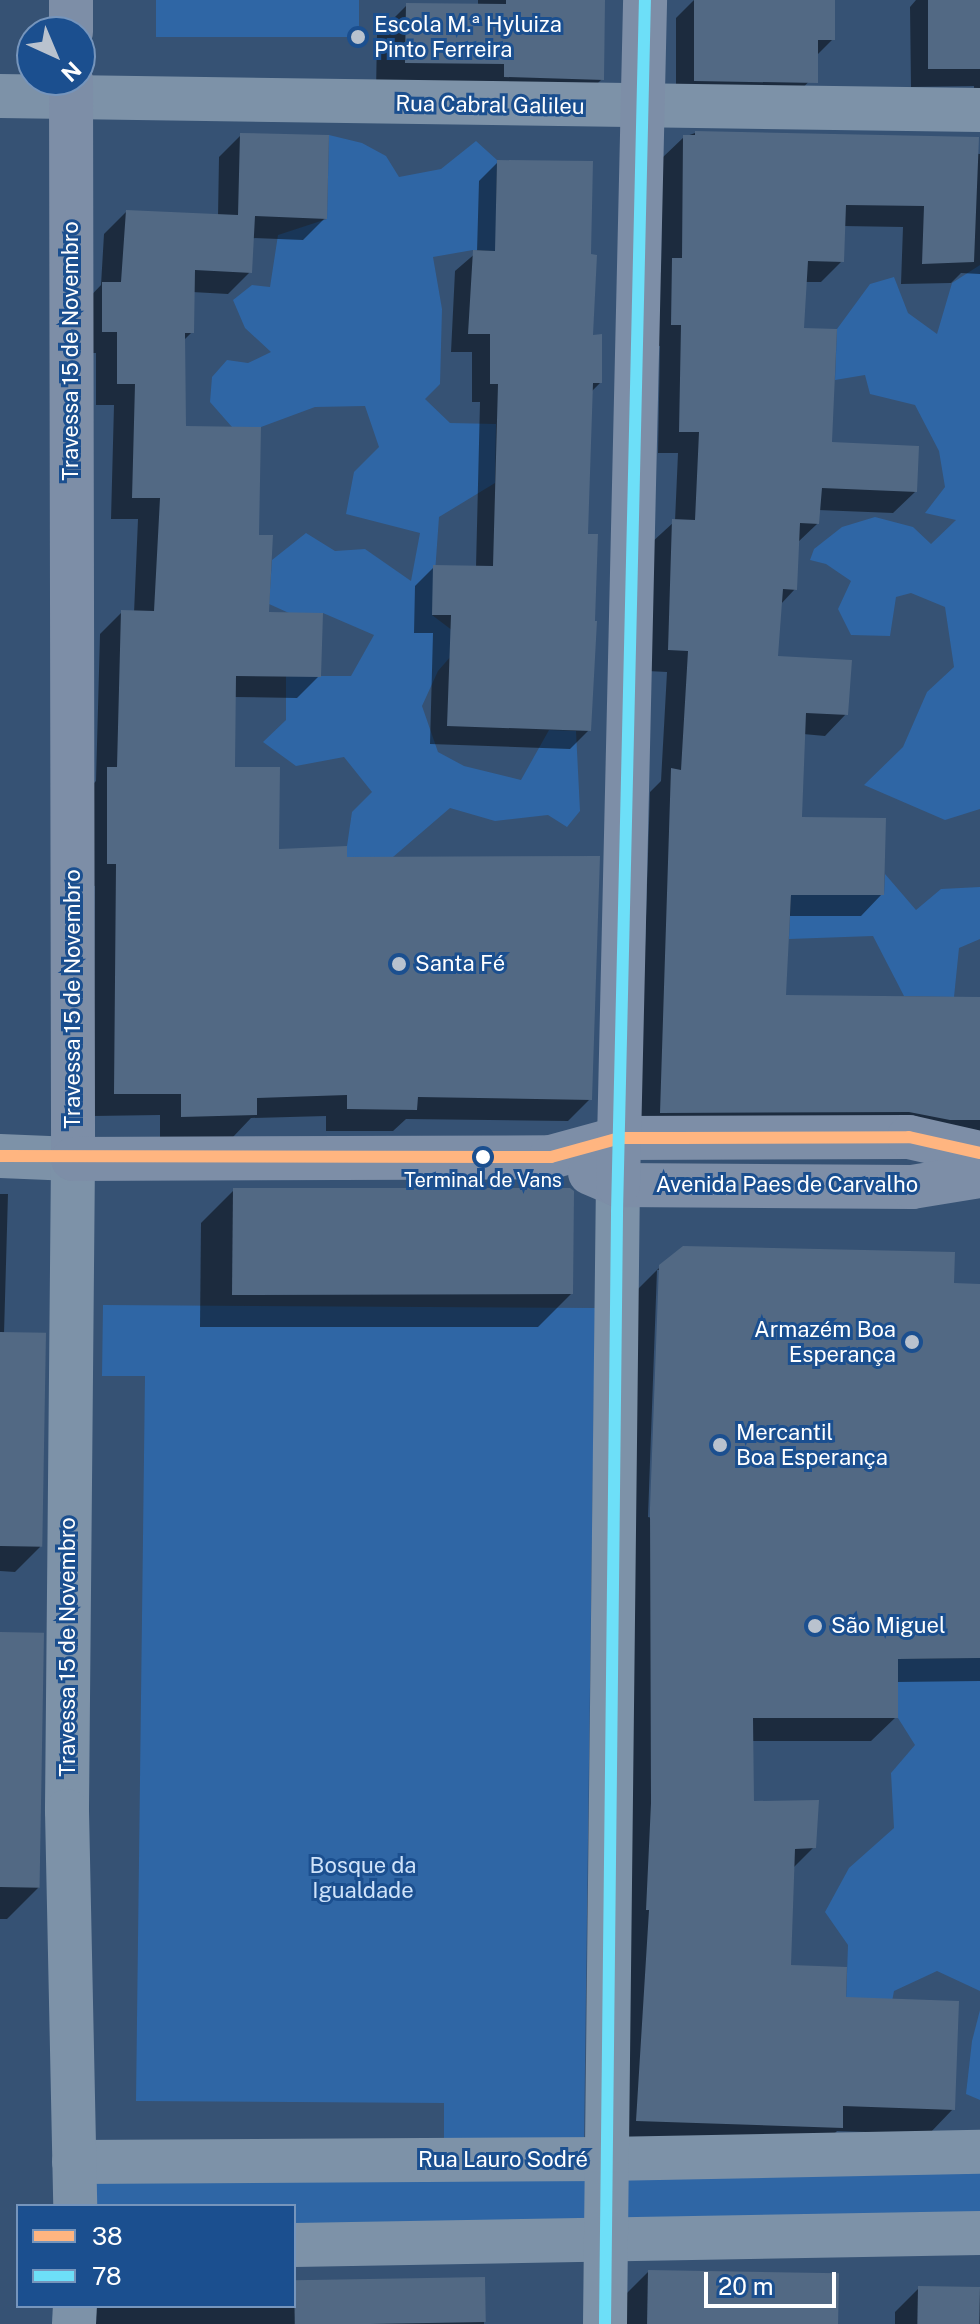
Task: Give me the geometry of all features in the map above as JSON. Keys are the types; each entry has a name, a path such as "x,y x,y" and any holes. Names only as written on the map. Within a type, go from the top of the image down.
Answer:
{"main road":[{"path":"618,1185 645,0"},
{"name":"Travessa 15 de Novembro","path":"71,96 73,1159"},
{"name":"Avenida Paes de Carvalho","path":"73,1159 551,1157 620,1138 909,1137 980,1153"},
{"name":"Avenida Paes de Carvalho","path":"551,1157 618,1185 912,1187 980,1176"}],"street":[{"name":"Rua Cabral Galileu","path":"96,89 644,107 980,110"},
{"name":"Avenida Paes de Carvalho","path":"0,1156 73,1159"},
{"name":"Travessa 15 de Novembro","path":"73,1159 67,1825 75,2204"},
{"path":"605,2324 618,1185"},
{"name":"Rua Lauro Sodré","path":"74,2162 606,2159 980,2152"},
{"path":"296,2245 980,2233"}],"green space":[{"path":"156,0 359,0 359,37 156,37"},
{"path":"329,135 362,143 386,156 399,177 441,169 476,141 497,160 496,203 552,253 473,250 433,257 442,309 440,384 425,399 450,423 496,424 495,483 439,517 432,615 465,640 438,671 422,706 438,752 464,766 521,780 549,730 576,731 580,811 567,827 548,815 495,821 450,808 393,857 361,857 360,940 292,943 347,846 352,812 372,792 344,757 296,766 263,742 286,720 286,676 351,676 374,635 323,613 289,613 269,604 272,560 306,533 335,551 365,549 411,581 420,533 346,514 354,472 379,447 365,406 315,407 261,427 232,427 210,402 212,377 227,360 248,363 271,352 245,328 233,300 252,285 270,287 278,235 327,219"},
{"path":"980,265 980,809 945,820 864,785 903,747 927,692 954,667 945,607 911,593 896,597 890,636 851,635 838,609 851,581 826,564 810,560 814,549 842,527 875,517 913,527 931,544 956,520 925,513 945,487 939,451 915,405 870,394 865,375 835,380 837,329 870,284 894,277 908,313 937,334 952,283"},
{"path":"885,874 916,910 941,889 980,887 980,939 959,948 954,997 904,996 873,936 789,939 791,895 884,895"},
{"name":"Bosque da Igualdade","path":"103,1305 595,1308 584,2140 444,2139 444,2103 136,2101 145,1376 102,1376"},
{"path":"980,1658 980,1991 937,1971 894,1991 880,2065 844,2061 848,1945 825,1912 849,1868 894,1828 891,1773 915,1745 898,1718 898,1659"},
{"path":"980,2010 980,2100 966,2094 972,2041"},
{"path":"980,2152 980,2233 296,2245 296,2204 75,2204 74,2162"}],"building":[{"path":"506,0 605,0 604,80 504,77 504,64 405,63 406,3 506,4"},
{"path":"694,0 835,0 835,40 818,40 818,83 694,81"},
{"path":"928,0 980,0 980,69 928,69"},
{"path":"695,131 979,137 974,262 922,264 924,206 846,205 844,262 808,261 804,328 837,329 832,442 919,446 917,492 822,488 819,524 800,523 797,590 783,589 778,656 852,660 848,715 806,713 802,817 886,818 884,895 791,895 786,995 980,997 980,1120 950,1120 909,1112 660,1113 671,768 681,770 688,651 668,650 672,519 695,520 699,432 679,432 681,325 671,325 672,258 682,258 683,135 695,135"},
{"path":"240,133 329,135 327,219 255,216 252,273 195,270 194,333 185,333 186,426 261,427 259,535 273,535 269,612 323,613 321,677 236,676 235,767 280,767 279,849 347,846 347,857 600,856 592,1100 418,1097 417,1110 347,1109 347,1095 257,1098 257,1115 181,1117 181,1094 114,1094 116,864 107,864 107,767 117,767 121,610 154,611 160,498 132,498 135,384 117,384 117,332 102,332 102,282 121,282 126,210 238,215"},
{"path":"497,160 593,161 591,254 597,255 593,335 602,334 602,383 593,383 588,534 598,534 591,731 447,726 451,615 432,615 433,565 493,566 498,384 490,384 490,334 468,334 473,250 495,251"},
{"path":"233,1188 570,1188 574,1191 573,1294 232,1295"},
{"path":"683,1246 955,1252 954,1283 980,1284 980,1658 898,1659 898,1718 753,1718 754,1801 819,1800 816,1848 795,1849 791,1965 847,1967 846,1997 959,2001 955,2110 843,2106 843,2128 636,2121 649,1910 646,1910 651,1803 650,1508 659,1265"},
{"path":"0,1332 46,1333 42,1547 0,1546"},
{"path":"0,1632 44,1633 40,1888 0,1887"},
{"path":"648,2270 839,2273 838,2324 647,2324"},
{"path":"485,2277 486,2322 295,2324 296,2280"},
{"path":"918,2286 980,2287 979,2324 917,2324"}],"transit line":[{"name":"78","path":"605,2324 617,1212 645,0"},
{"name":"38","path":"0,1156 551,1157 620,1138 909,1137 980,1153"}],"place":[{"name":"Escola M.ª Hyluiza Pinto Ferreira","path":"358,37"},
{"name":"Santa Fé","path":"399,964"},
{"name":"Terminal de Vans","path":"483,1157"},
{"name":"Armazém Boa Esperança","path":"912,1342"},
{"name":"Mercantil Boa Esperança","path":"720,1445"},
{"name":"São Miguel","path":"815,1626"}]}
